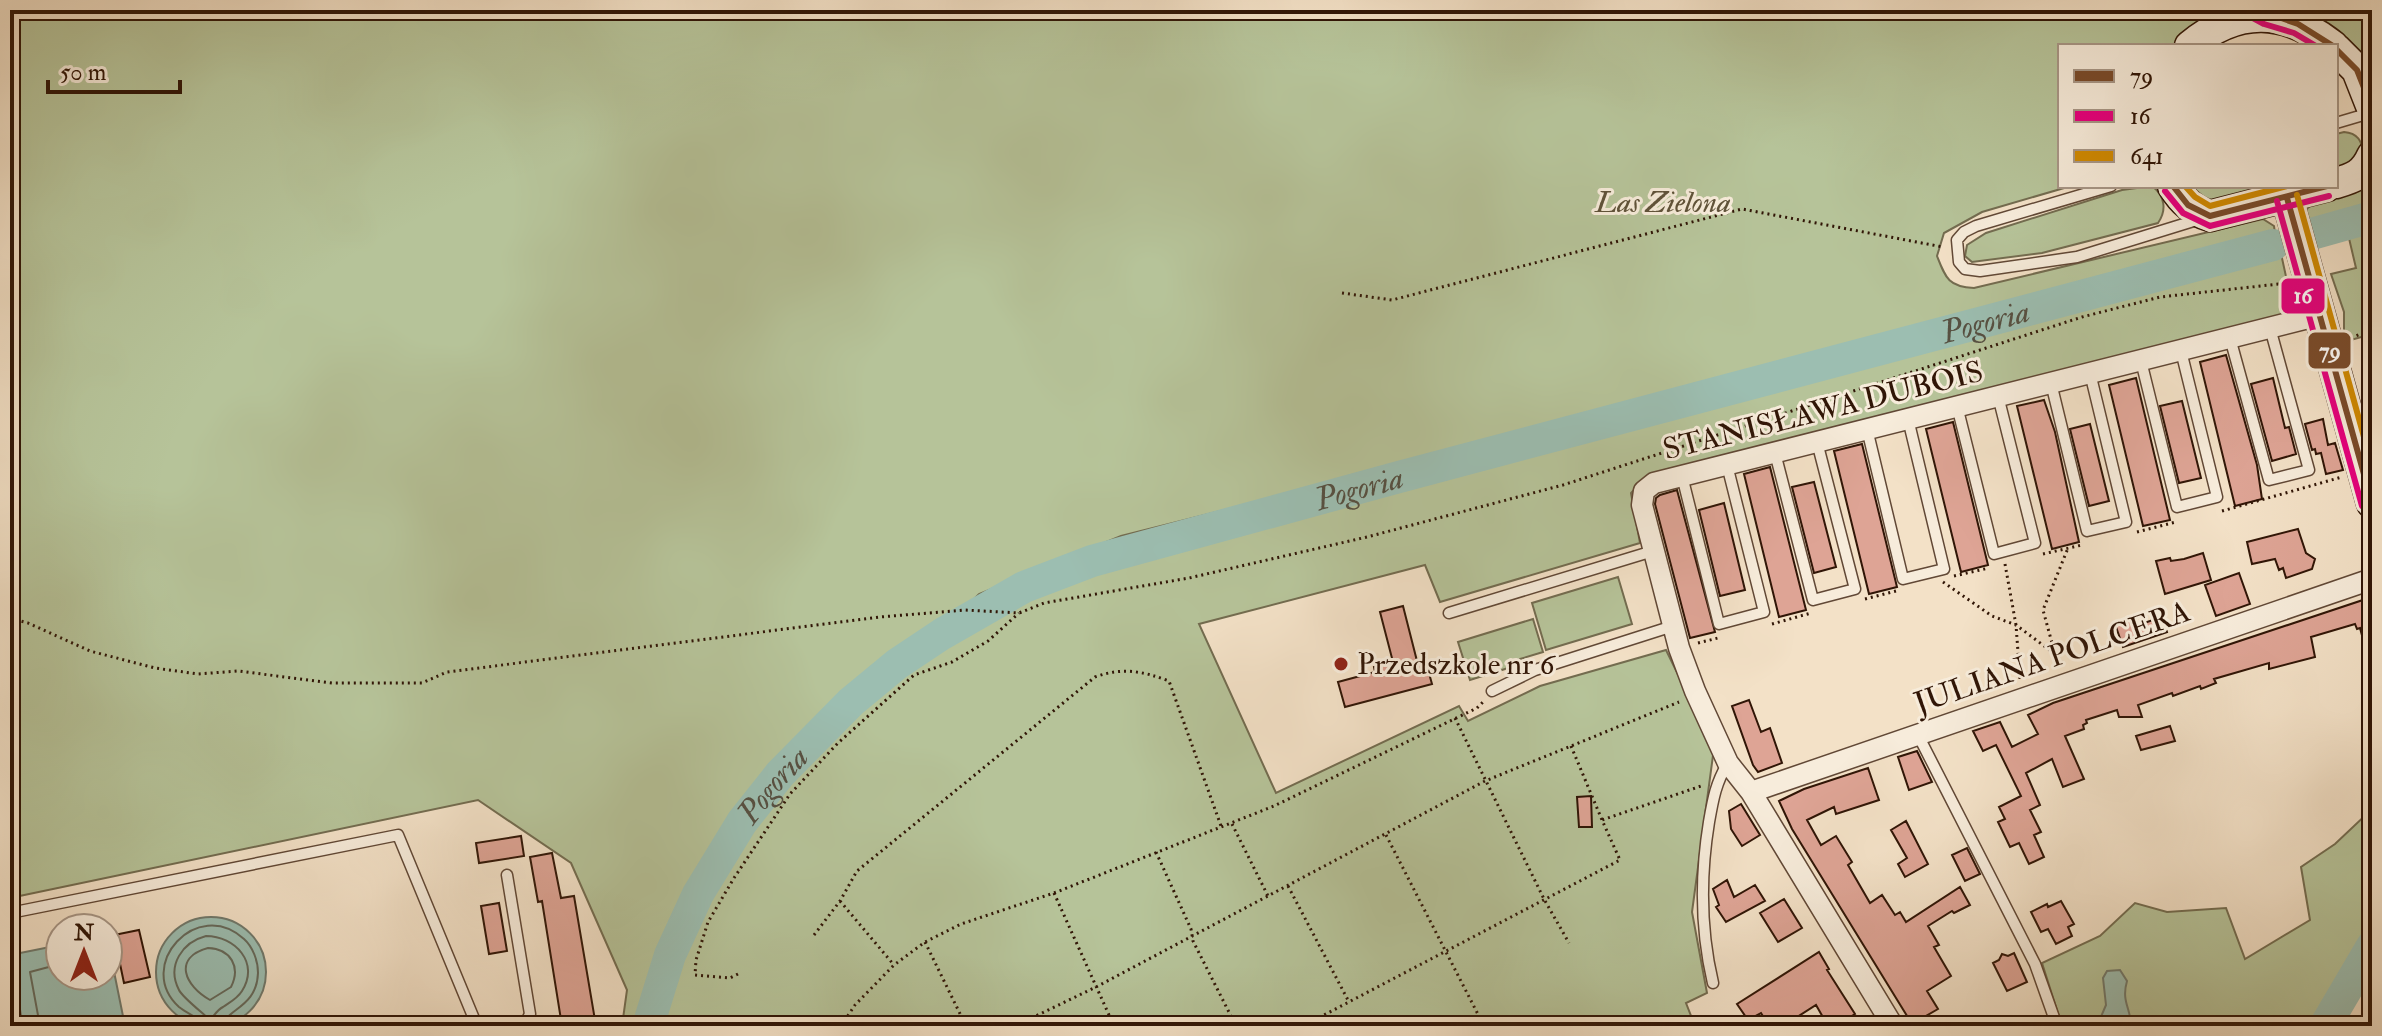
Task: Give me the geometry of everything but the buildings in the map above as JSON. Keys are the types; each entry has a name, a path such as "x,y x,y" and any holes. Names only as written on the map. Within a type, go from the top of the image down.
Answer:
{"street":[{"path":"2204,29 2262,12 2303,26 2330,44"},
{"path":"2338,51 2357,70 2372,111"},
{"path":"2174,188 2198,213 2210,216 2320,188"},
{"path":"2287,198 2372,503"},
{"name":"STANISŁAWA DUBOIS","path":"1893,1026 1751,792 1728,763 1695,691 1653,551 1642,498 1648,486 2320,315"},
{"name":"JULIANA POLCERA","path":"1751,792 2372,579"}],"lane":[{"path":"2338,122 2372,111"},
{"path":"2104,188 1964,232 1957,240 1959,262 1965,269 1980,271 2077,257 2210,216"},
{"path":"2230,338 2269,480 2309,470 2270,328"},
{"path":"2141,361 2177,507 2204,501 2217,497 2181,351"},
{"path":"2051,383 2087,531 2126,522 2090,373"},
{"path":"1957,406 1994,554 2035,543 1998,396"},
{"path":"1867,429 1903,579 1944,569 1908,419"},
{"path":"1775,453 1813,600 1855,589 1817,442"},
{"path":"1682,476 1719,624 1764,612 1727,465"},
{"path":"1449,613 1653,551"},
{"path":"1492,691 1535,670 1673,626"},
{"path":"1918,735 2035,964 2057,1026"},
{"path":"1713,983 1706,955 1701,908 1702,863 1716,781 1728,763"},
{"path":"10,913 398,835 477,1026"},
{"path":"507,875 530,1014 524,1026"}],"path":[{"path":"1342,293 1392,300 1742,209 1956,250"},
{"path":"10,618 90,651 155,668 198,674 238,671 332,683 422,683 447,672 880,617 965,610 1019,613 1044,603 1189,578 1367,537 1563,485 2095,314 2160,297 2279,285 2309,278"},
{"path":"2055,654 2043,610 2068,548"},
{"path":"2005,564 2016,625 2021,700"},
{"path":"1940,580 1992,616 2016,625 2055,654 2078,680"},
{"path":"738,974 730,978 695,975 696,960 708,922 790,794 838,743 914,675 952,662 988,641 1019,613"},
{"path":"814,935 840,901 857,871 1095,677 1112,671 1140,670 1169,681 1221,827"},
{"path":"841,1026 855,1005 894,965 925,942 961,924 1054,893 1274,806 1477,708 1492,691"},
{"path":"1015,1026 1096,987 1485,781 1681,701 1695,691"},
{"path":"1455,718 1544,899 1569,943"},
{"path":"1303,1026 1620,860 1571,746"},
{"path":"1602,820 1716,781"},
{"path":"1232,823 1268,896"},
{"path":"1386,835 1484,1026"},
{"path":"1156,852 1236,1026"},
{"path":"1288,886 1349,1002"},
{"path":"1054,893 1114,1026"},
{"path":"840,901 894,965"},
{"path":"925,942 966,1026"}],"green space":[{"name":"Las Zielona","path":"10,10 2204,10 2199,23 2175,44 2058,44 2058,188 2064,188 1982,212 1944,233 1937,256 1943,271 1954,284 1974,288 2263,219 2274,226 2275,233 2264,239 1619,411 1121,536 979,594 959,614 1007,607 1122,563 2280,249 2294,313 1647,476 1631,493 1640,543 1440,602 1425,565 1199,624 1276,793 1459,706 1468,721 1540,686 1666,650 1714,748 1692,912 1707,993 1686,1003 1695,1026 622,1026 627,990 571,863 478,800 10,898"},
{"path":"2293,10 2372,10 2372,71"},
{"path":"2344,132 2358,138 2362,153 2338,171 2338,134"},
{"path":"2372,183 2372,334 2344,342 2344,312 2331,274 2356,268 2344,217 2309,226 2306,210 2312,203"},
{"path":"2154,188 2163,203 2163,213 2158,223 2042,253 1972,262 1965,256 1967,245 1986,233 2122,190"},
{"path":"2195,188 2281,188 2213,207"},
{"path":"1618,577 1632,624 1546,650 1532,603"},
{"path":"1533,619 1543,652 1520,659 1521,664 1470,680 1458,642"},
{"path":"2372,809 2372,918 2364,942 2316,1026 2062,1026 2042,963 2100,936 2135,903 2167,912 2226,908 2245,959 2310,920 2301,867 2335,844"}],"water":[{"path":"211,917 232,922 250,933 261,951 266,972 261,993 250,1011 232,1022 211,1027 190,1022 172,1011 161,993 156,972 161,951 172,933 190,922"},
{"path":"44,948 44,992 118,992 125,1026 23,1026 10,955"},
{"path":"2120,970 2127,981 2125,994 2131,1026 2097,1026 2106,1005 2103,978 2107,971"},
{"path":"302,1016 320,1017 340,1026 277,1026"}],"waterway":[{"name":"Pogoria","path":"2315,233 2372,217"},
{"name":"Pogoria","path":"648,1026 670,955 698,894 742,822 780,774 851,702 897,664 1024,587 1092,561 2273,245"},
{"path":"2325,1026 2372,946"}],"transit line":[{"name":"79","path":"2259,10 2298,24 2330,44"},
{"name":"16","path":"2253,18 2294,33 2313,44"},
{"name":"79","path":"2338,51 2357,70 2372,108"},
{"name":"79","path":"2175,188 2188,205 2210,216 2319,188"},
{"name":"641","path":"2187,188 2210,206 2279,188"},
{"name":"16","path":"2165,191 2183,213 2210,226 2329,196"},
{"name":"641","path":"2297,195 2372,466"},
{"name":"79","path":"2287,198 2372,503"},
{"name":"16","path":"2277,201 2362,506"}],"place":[{"name":"Przedszkole nr 6","path":"1341,664"}]}
